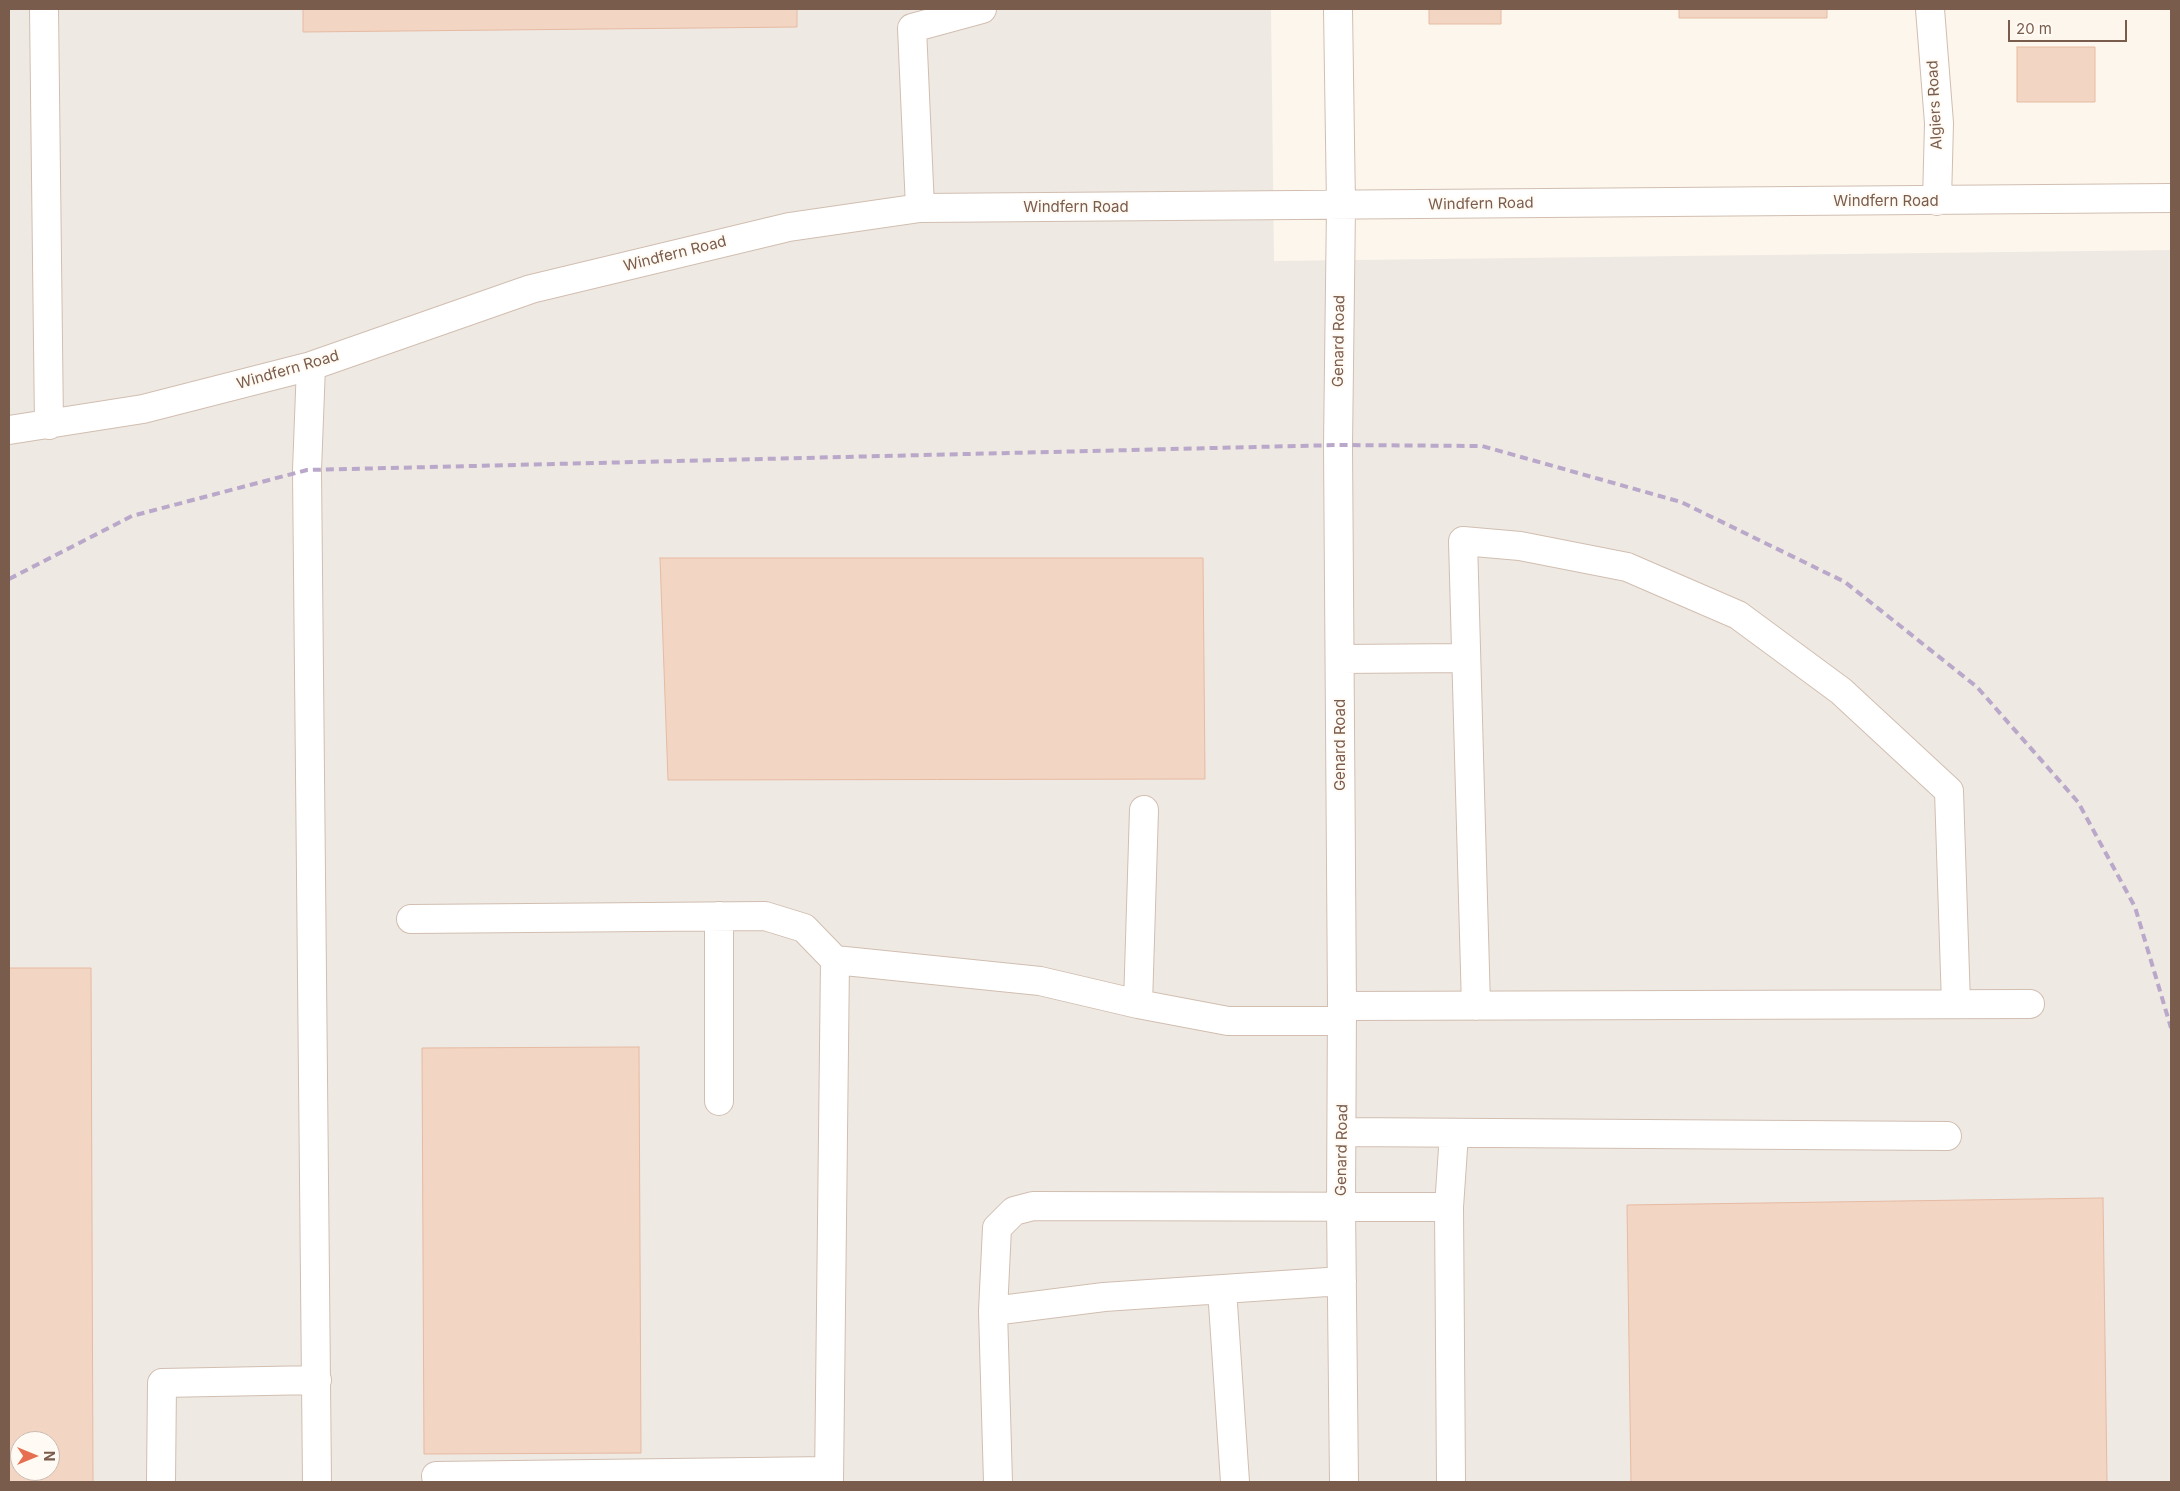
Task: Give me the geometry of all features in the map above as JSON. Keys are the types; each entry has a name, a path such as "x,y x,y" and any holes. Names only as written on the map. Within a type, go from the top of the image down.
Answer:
{"street":[{"path":"44,9 49,425"},
{"path":"920,208 912,18 982,9"},
{"name":"Genard Road","path":"1338,9 1341,206 1338,445 1344,1482"},
{"name":"Algiers Road","path":"1930,9 1939,123 1938,201"},
{"name":"Windfern Road","path":"9,430 143,409 311,366 531,289 789,227 920,208 2171,198"},
{"path":"311,366 308,490 317,1482"},
{"path":"1476,1006 1463,541 1520,546 1627,567 1738,615 1841,691 1949,791 1956,1004"},
{"path":"1340,659 1466,658"},
{"path":"1138,1004 1144,810"},
{"path":"719,916 719,1101"},
{"path":"412,918 765,916 804,928 835,960 1040,981 1138,1004 1228,1021 1476,1006 2030,1004"},
{"path":"436,1482 436,1476 829,1477 835,960"},
{"path":"1342,1132 1947,1136"},
{"path":"1451,1482 1449,1208 1454,1134"},
{"path":"998,1482 993,1311 997,1228 1014,1211 1033,1206 1449,1208"},
{"path":"993,1311 1104,1297 1342,1280"},
{"path":"1222,1288 1235,1482"},
{"path":"161,1482 162,1383 317,1380"}],"shaded area":[{"path":"9,9 1271,9 1274,261 2171,250 2171,1482 9,1482"}],"building":[{"path":"303,9 797,9 797,27 303,32"},
{"path":"1429,9 1501,9 1501,24 1429,24"},
{"path":"1679,9 1827,9 1827,18 1679,18"},
{"path":"2017,47 2095,47 2095,102 2017,102"},
{"path":"660,558 1203,558 1205,779 668,780"},
{"path":"9,968 91,968 93,1482 9,1482"},
{"path":"639,1047 641,1453 424,1454 422,1048"},
{"path":"2103,1198 2107,1482 1631,1482 1627,1205"}],"railway":[{"path":"9,579 132,516 307,470 1338,445 1482,446 1681,502 1845,582 1977,687 2078,802 2135,907 2171,1028"}]}
